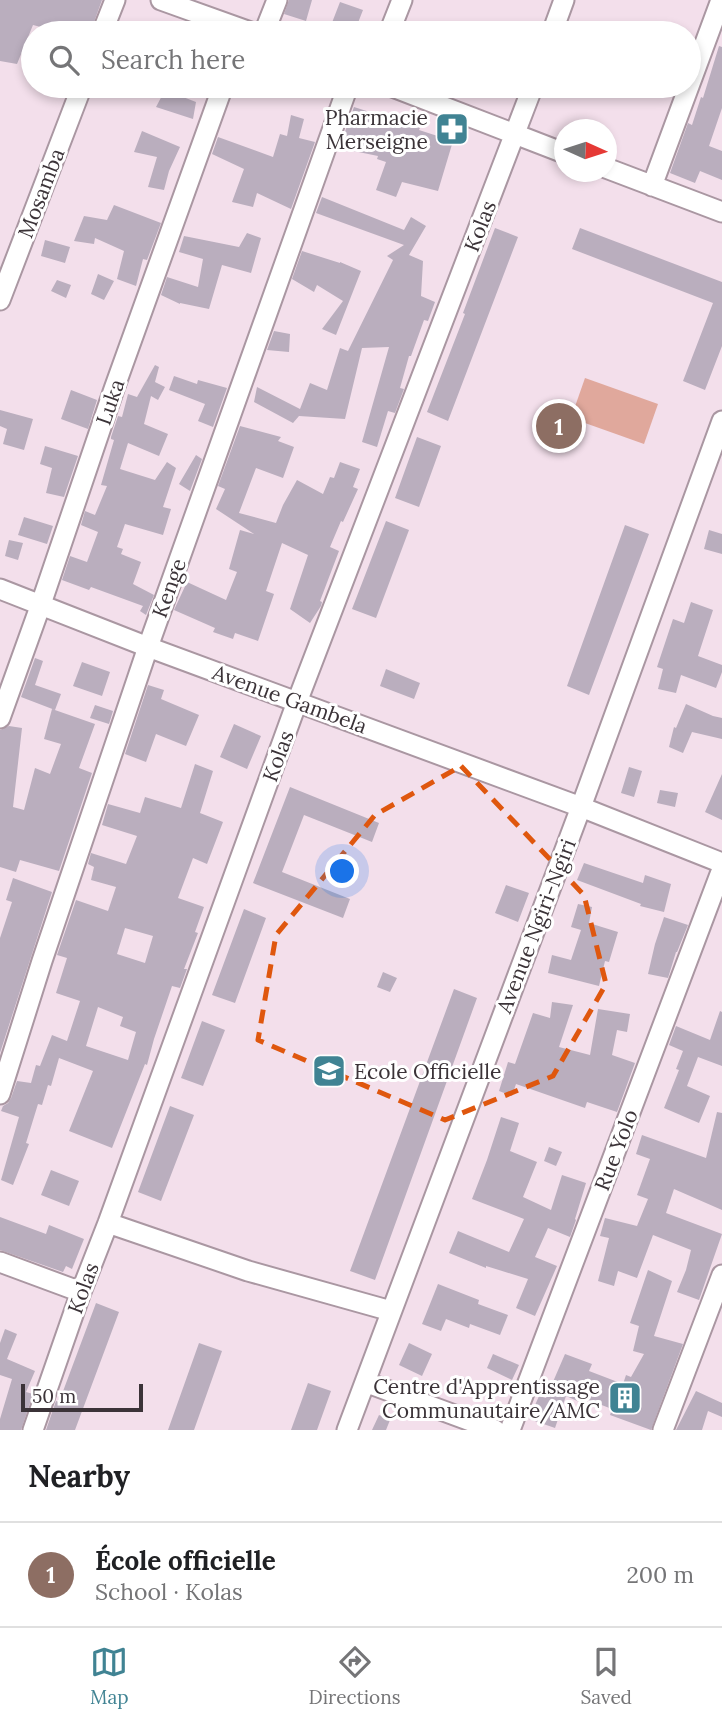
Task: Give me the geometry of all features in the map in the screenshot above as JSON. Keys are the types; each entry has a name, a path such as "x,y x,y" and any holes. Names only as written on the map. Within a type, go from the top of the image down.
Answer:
{"street":[{"path":"107,21 115,0"},
{"path":"161,0 217,21"},
{"path":"269,21 277,0"},
{"path":"394,21 402,0"},
{"path":"556,21 564,0"},
{"path":"701,54 721,0"},
{"name":"Mosamba","path":"0,300 77,98"},
{"name":"Luka","path":"0,718 219,98"},
{"name":"Kenge","path":"0,1094 148,647 344,98"},
{"path":"421,98 554,149"},
{"name":"Kolas","path":"33,1430 297,702 528,98"},
{"path":"652,186 685,98"},
{"path":"617,172 722,212"},
{"name":"Avenue Ngiri-Ngiri","path":"347,1430 582,807 722,421"},
{"name":"Avenue Gambela","path":"0,589 148,647 582,807 722,863"},
{"name":"Rue Yolo","path":"510,1430 722,869"},
{"path":"108,1223 248,1270 391,1311"},
{"path":"0,1262 81,1292"},
{"path":"663,1430 722,1275"},
{"path":"365,1382 495,1430"}],"highlighted area":[{"path":"461,766 584,895 606,984 553,1076 445,1120 258,1040 276,935 375,815"}],"shaded area":[{"path":"585,378 658,404 644,444 571,418"}],"building":[{"path":"0,0 102,0 94,21 21,21 21,54 17,64 0,61"},
{"path":"289,0 312,0 306,21 284,14"},
{"path":"340,2 363,10 359,21 333,21"},
{"path":"719,46 722,47 722,108 709,146 722,151 722,180 700,171 695,183 670,173 688,123 692,125 701,97 703,98"},
{"path":"161,98 186,98 196,102 193,119 156,107"},
{"path":"354,107 453,141 438,191 402,182 396,197 376,190 386,162 377,159 378,156 339,148"},
{"path":"291,115 304,119 299,138 315,142 291,209 257,193 253,207 232,202 244,169 212,154 218,137 273,157 280,134 287,136"},
{"path":"142,131 180,147 164,190 148,187 157,157 134,152"},
{"path":"322,197 404,230 411,217 426,226 409,255 423,261 421,296 435,302 428,321 424,320 409,356 400,388 404,389 395,413 388,411 377,447 362,442 389,347 362,348 345,419 299,416 293,423 254,402 257,387 300,409 310,383 327,390 340,348 348,351 393,260 387,256 404,245 316,213"},
{"path":"114,205 161,223 147,260 143,259 136,286 117,279 124,251 95,238 94,244 74,241 84,216 107,220"},
{"path":"495,228 518,237 448,421 427,412"},
{"path":"580,228 722,282 722,346 705,390 683,381 713,303 572,249"},
{"path":"247,233 261,238 251,273 222,265 209,309 180,304 161,295 167,277 198,287 203,259 179,252 184,236 239,247"},
{"path":"45,240 70,247 65,263 41,256"},
{"path":"302,251 361,271 336,335 322,329 343,301 317,285 314,292 292,279"},
{"path":"98,274 114,281 104,300 91,294"},
{"path":"57,280 71,285 66,298 51,291"},
{"path":"274,331 290,334 289,352 267,350"},
{"path":"155,365 159,367 155,382 165,387 158,400 151,396 144,424 168,434 159,456 128,443 120,469 155,480 167,462 176,468 163,507 171,509 163,535 125,524 117,547 123,549 121,554 141,562 133,584 154,595 146,615 140,611 143,606 91,587 89,590 62,580 70,556 87,562 98,532 81,525 85,511 95,515 107,486 101,485 114,440 111,437 118,416 122,417 128,394 137,397"},
{"path":"174,376 197,384 198,380 227,388 213,427 198,421 205,404 169,390"},
{"path":"71,390 97,400 88,429 61,419"},
{"path":"0,410 33,419 24,450 3,444 7,429 0,426"},
{"path":"240,426 281,437 278,441 294,447 283,478 256,468 239,513 276,523 297,480 323,494 330,477 334,478 340,462 360,469 353,487 358,489 330,547 339,551 320,601 321,606 310,623 290,609 308,555 282,543 266,591 274,594 258,641 235,633 233,639 213,632 215,628 174,610 187,582 226,600 237,572 229,569 240,530 254,534 216,509 225,489 218,486"},
{"path":"417,437 441,446 419,507 395,498"},
{"path":"45,446 78,456 64,497 46,493 52,468 40,464"},
{"path":"196,455 202,459 190,491 179,484"},
{"path":"24,517 53,526 47,544 18,535"},
{"path":"386,521 409,530 376,618 352,609"},
{"path":"625,525 649,534 589,695 567,686"},
{"path":"709,530 722,534 722,554 704,549"},
{"path":"9,540 23,543 18,560 5,556"},
{"path":"691,602 713,610 698,656 722,665 716,688 681,675 676,693 658,689 663,669 657,667 673,619 684,623"},
{"path":"35,658 43,661 35,685 61,694 55,710 21,697"},
{"path":"82,662 110,672 102,696 73,686"},
{"path":"386,669 420,683 414,699 380,686"},
{"path":"148,685 164,690 161,699 199,715 186,746 156,734 146,762 125,754"},
{"path":"686,704 722,718 722,739 692,732 683,753 669,747 674,727 676,728"},
{"path":"95,705 113,711 109,724 90,718"},
{"path":"52,709 95,724 79,768 92,773 59,871 20,860 16,872 0,867 0,730 9,726 22,728 13,807 24,810 35,768 50,774 61,744 44,739"},
{"path":"234,724 261,736 247,769 220,757"},
{"path":"195,764 213,771 200,813 223,822 207,864 193,858 178,898 204,907 195,932 198,933 184,969 187,969 180,988 172,986 147,1065 145,1064 112,1148 69,1131 93,1071 59,1058 51,1086 48,1085 42,1105 38,1104 26,1143 29,1144 13,1185 1,1180 19,1117 1,1111 3,1106 11,1098 17,1081 31,1083 36,1065 40,1066 52,1035 67,1041 80,1001 56,993 67,958 57,955 76,900 108,911 116,887 91,880 94,867 88,864 91,853 126,864 137,836 102,825 108,804 140,813 145,797 181,808","holes":["125,928 153,936 145,963 117,954","98,1007 123,1017 120,1026 136,1032 128,1060 86,1046"]},
{"path":"629,767 642,771 634,797 621,793"},
{"path":"722,774 722,820 705,812"},
{"path":"290,787 379,823 372,842 304,815 282,872 350,899 343,918 253,883"},
{"path":"660,790 678,793 675,807 657,803"},
{"path":"584,863 643,883 645,875 671,884 664,912 640,906 641,904 577,880"},
{"path":"13,878 52,892 0,1053 0,938 12,902 6,900"},
{"path":"506,885 529,893 518,922 495,913"},
{"path":"578,904 592,907 589,923 618,932 609,962 605,961 599,986 548,973 552,955 571,960 581,930 571,927"},
{"path":"244,909 266,918 235,1003 212,995"},
{"path":"664,917 688,925 668,978 648,974"},
{"path":"383,972 397,978 390,992 377,987"},
{"path":"454,989 477,998 375,1280 350,1271"},
{"path":"552,1002 573,1005 559,1047 590,1055 598,1009 630,1014 627,1032 617,1030 612,1055 635,1063 617,1112 587,1102 585,1108 516,1084 512,1096 499,1091 508,1062 515,1064 533,1013 550,1018"},
{"path":"720,1011 722,1066 698,1057 687,1086 710,1096 699,1123 664,1108 679,1070 676,1069 683,1051 669,1045 676,1026 710,1040"},
{"path":"202,1021 225,1030 203,1086 181,1078"},
{"path":"170,1106 194,1115 161,1201 138,1192"},
{"path":"717,1112 722,1113 722,1210 674,1189 666,1213 722,1234 699,1300 677,1292 691,1250 653,1235 637,1278 618,1271 614,1286 598,1281 609,1238 600,1236 605,1218 637,1226 648,1199 637,1195 650,1159 636,1154 642,1135 706,1158"},
{"path":"501,1117 519,1123 510,1151 537,1162 523,1197 551,1210 562,1175 586,1183 570,1237 548,1228 535,1257 557,1266 535,1316 516,1308 528,1279 486,1268 449,1253 458,1231 509,1252 524,1219 472,1199"},
{"path":"549,1147 562,1152 556,1166 544,1161"},
{"path":"51,1170 79,1181 69,1206 41,1195"},
{"path":"0,1217 46,1234 49,1225 84,1239 72,1269 66,1266 63,1272 0,1250"},
{"path":"648,1270 672,1281 654,1336 683,1344 651,1430 610,1415 612,1409 586,1399 584,1404 566,1396 555,1428 529,1419 539,1396 546,1398 565,1354 592,1364 589,1371 623,1384 626,1375 631,1377 644,1354 633,1351 639,1326 630,1323"},
{"path":"438,1284 508,1315 500,1335 446,1319 441,1331 422,1324"},
{"path":"96,1303 119,1312 75,1430 46,1430 56,1401 59,1402"},
{"path":"5,1329 17,1334 7,1359 35,1371 26,1392 33,1394 21,1430 0,1430 0,1419 12,1379 0,1375 0,1343"},
{"path":"199,1343 222,1351 194,1430 168,1430"},
{"path":"409,1343 432,1354 422,1376 399,1365"},
{"path":"493,1354 519,1365 512,1380 487,1368"},
{"path":"464,1378 483,1386 479,1397 460,1391"},
{"path":"308,1383 331,1391 317,1430 291,1430"},
{"path":"696,1391 722,1403 722,1417 708,1411 702,1430 676,1430"},
{"path":"379,1415 390,1420 386,1430 372,1430"}],"place":[{"name":"Pharmacie Merseigne","path":"452,129"},
{"name":"École officielle","path":"559,426"},
{"name":"Ecole Officielle","path":"329,1071"},
{"name":"Centre d'Apprentissage Communautaire/AMC","path":"625,1398"}]}
